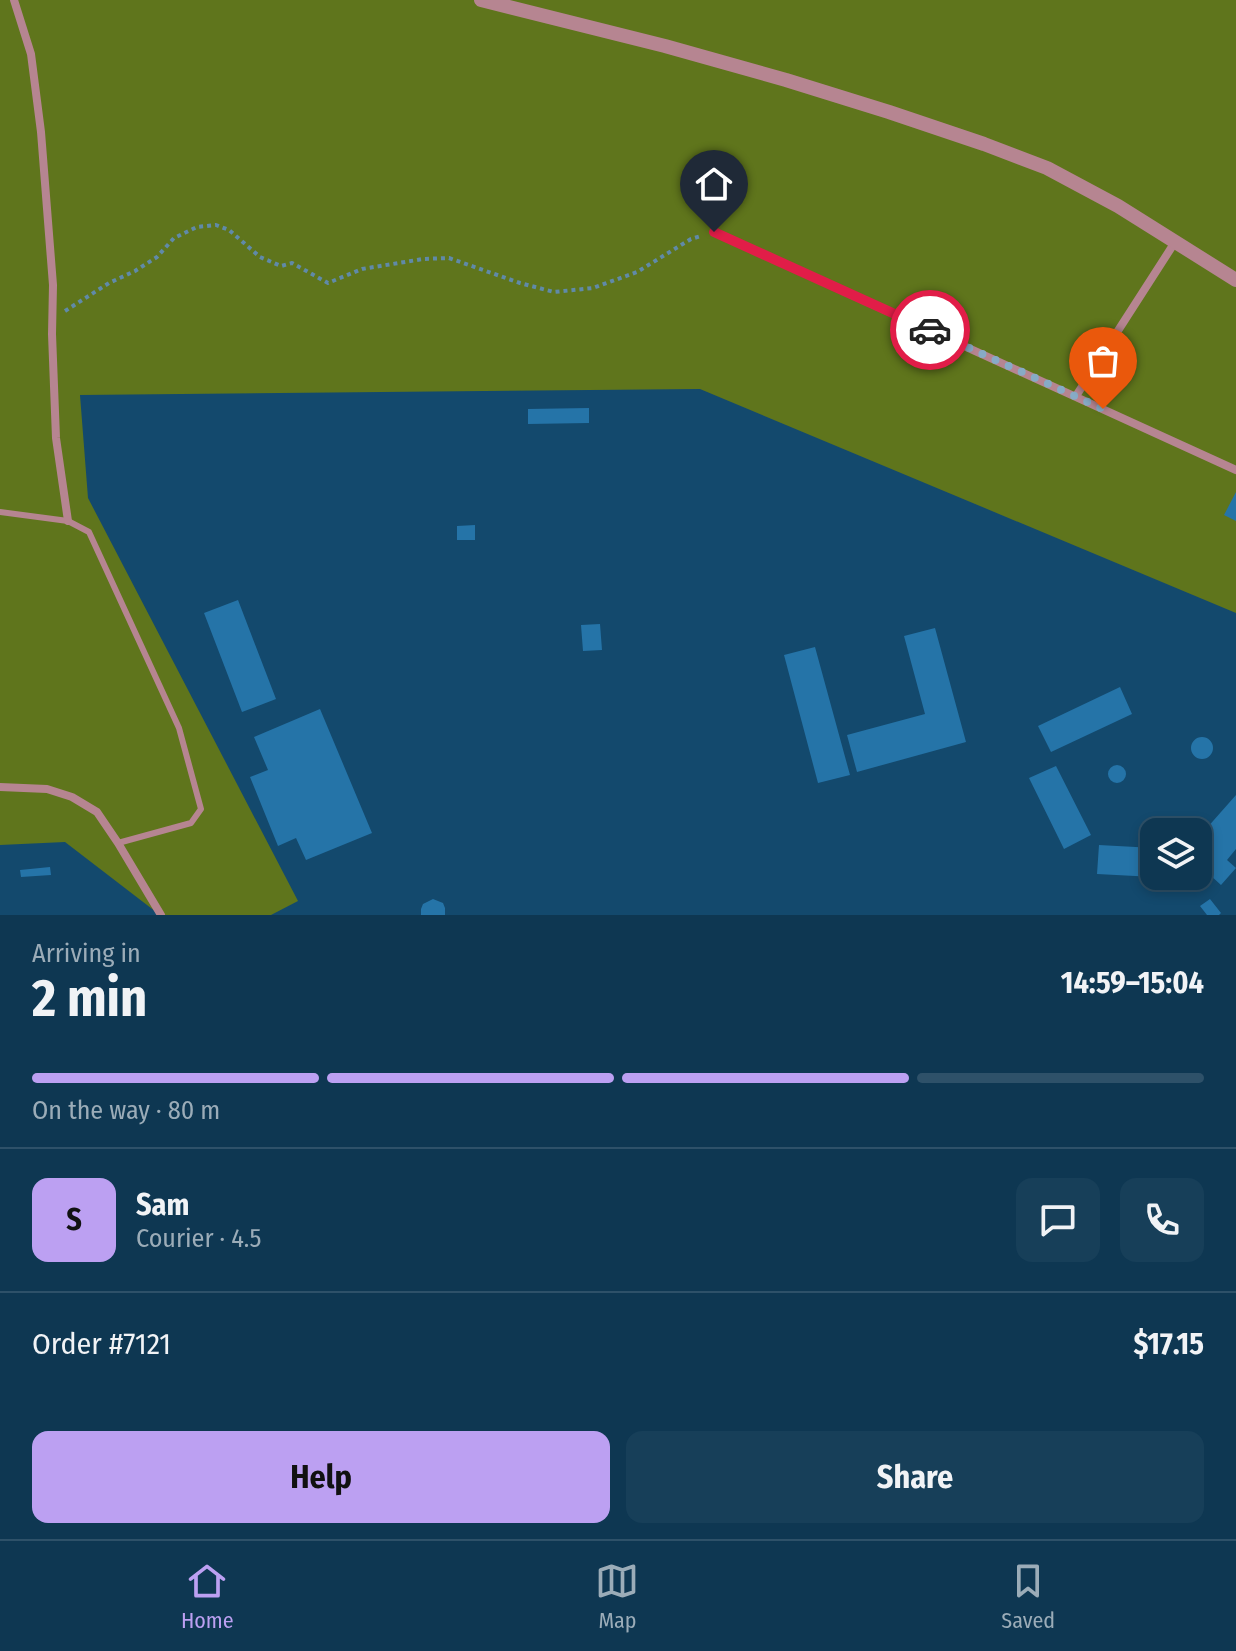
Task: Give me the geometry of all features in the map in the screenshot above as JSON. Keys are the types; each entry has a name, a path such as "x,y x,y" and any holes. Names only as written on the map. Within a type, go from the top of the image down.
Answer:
{"street":[{"path":"14,0 31,54 41,132 53,285 56,438 68,521"},
{"path":"481,0 786,80 984,144 1047,168 1118,206 1236,280"},
{"path":"714,232 1236,470"},
{"path":"1076,396 1175,242"},
{"path":"0,787 47,789 72,797 97,812 161,915"}],"lane":[{"path":"0,512 68,521 89,532 179,728 201,809 191,823 118,843"}],"path":[{"path":"52,319 109,283 135,271 157,257 174,238 197,227 216,225 229,230 260,257 281,266 292,263 328,283 362,269 449,258 554,292 593,288 637,272 691,239 714,232"}],"green space":[{"path":"0,0 1236,0 1236,613 700,389 80,395 88,498 298,901 271,915 160,915 65,842 0,845"}],"building":[{"path":"589,408 589,423 528,424 528,409"},
{"path":"1236,492 1236,521 1224,515"},
{"path":"475,525 475,540 457,540 457,526"},
{"path":"238,600 276,699 242,712 204,613"},
{"path":"600,624 602,650 583,651 581,625"},
{"path":"935,628 966,742 857,772 847,735 925,714 904,636"},
{"path":"815,647 850,775 818,783 784,655"},
{"path":"1120,687 1132,714 1051,752 1038,726"},
{"path":"320,709 372,833 306,860 296,838 278,846 250,777 268,770 254,737"},
{"path":"1198,737 1206,737 1213,748 1206,759 1198,759 1191,752 1191,744"},
{"path":"1113,765 1121,765 1126,774 1124,781 1113,783 1108,778 1108,770"},
{"path":"1056,766 1091,835 1064,849 1029,778"},
{"path":"1236,795 1236,849 1227,860 1236,868 1221,885 1212,877 1212,822"},
{"path":"1099,845 1140,847 1140,876 1097,874"},
{"path":"50,867 51,875 21,877 20,870"},
{"path":"433,899 443,903 445,915 421,915 423,904"},
{"path":"1210,899 1221,913 1219,915 1207,915 1200,906"}],"way so far":[{"path":"930,330 1103,409"}],"route":[{"path":"714,232 930,330"}]}
